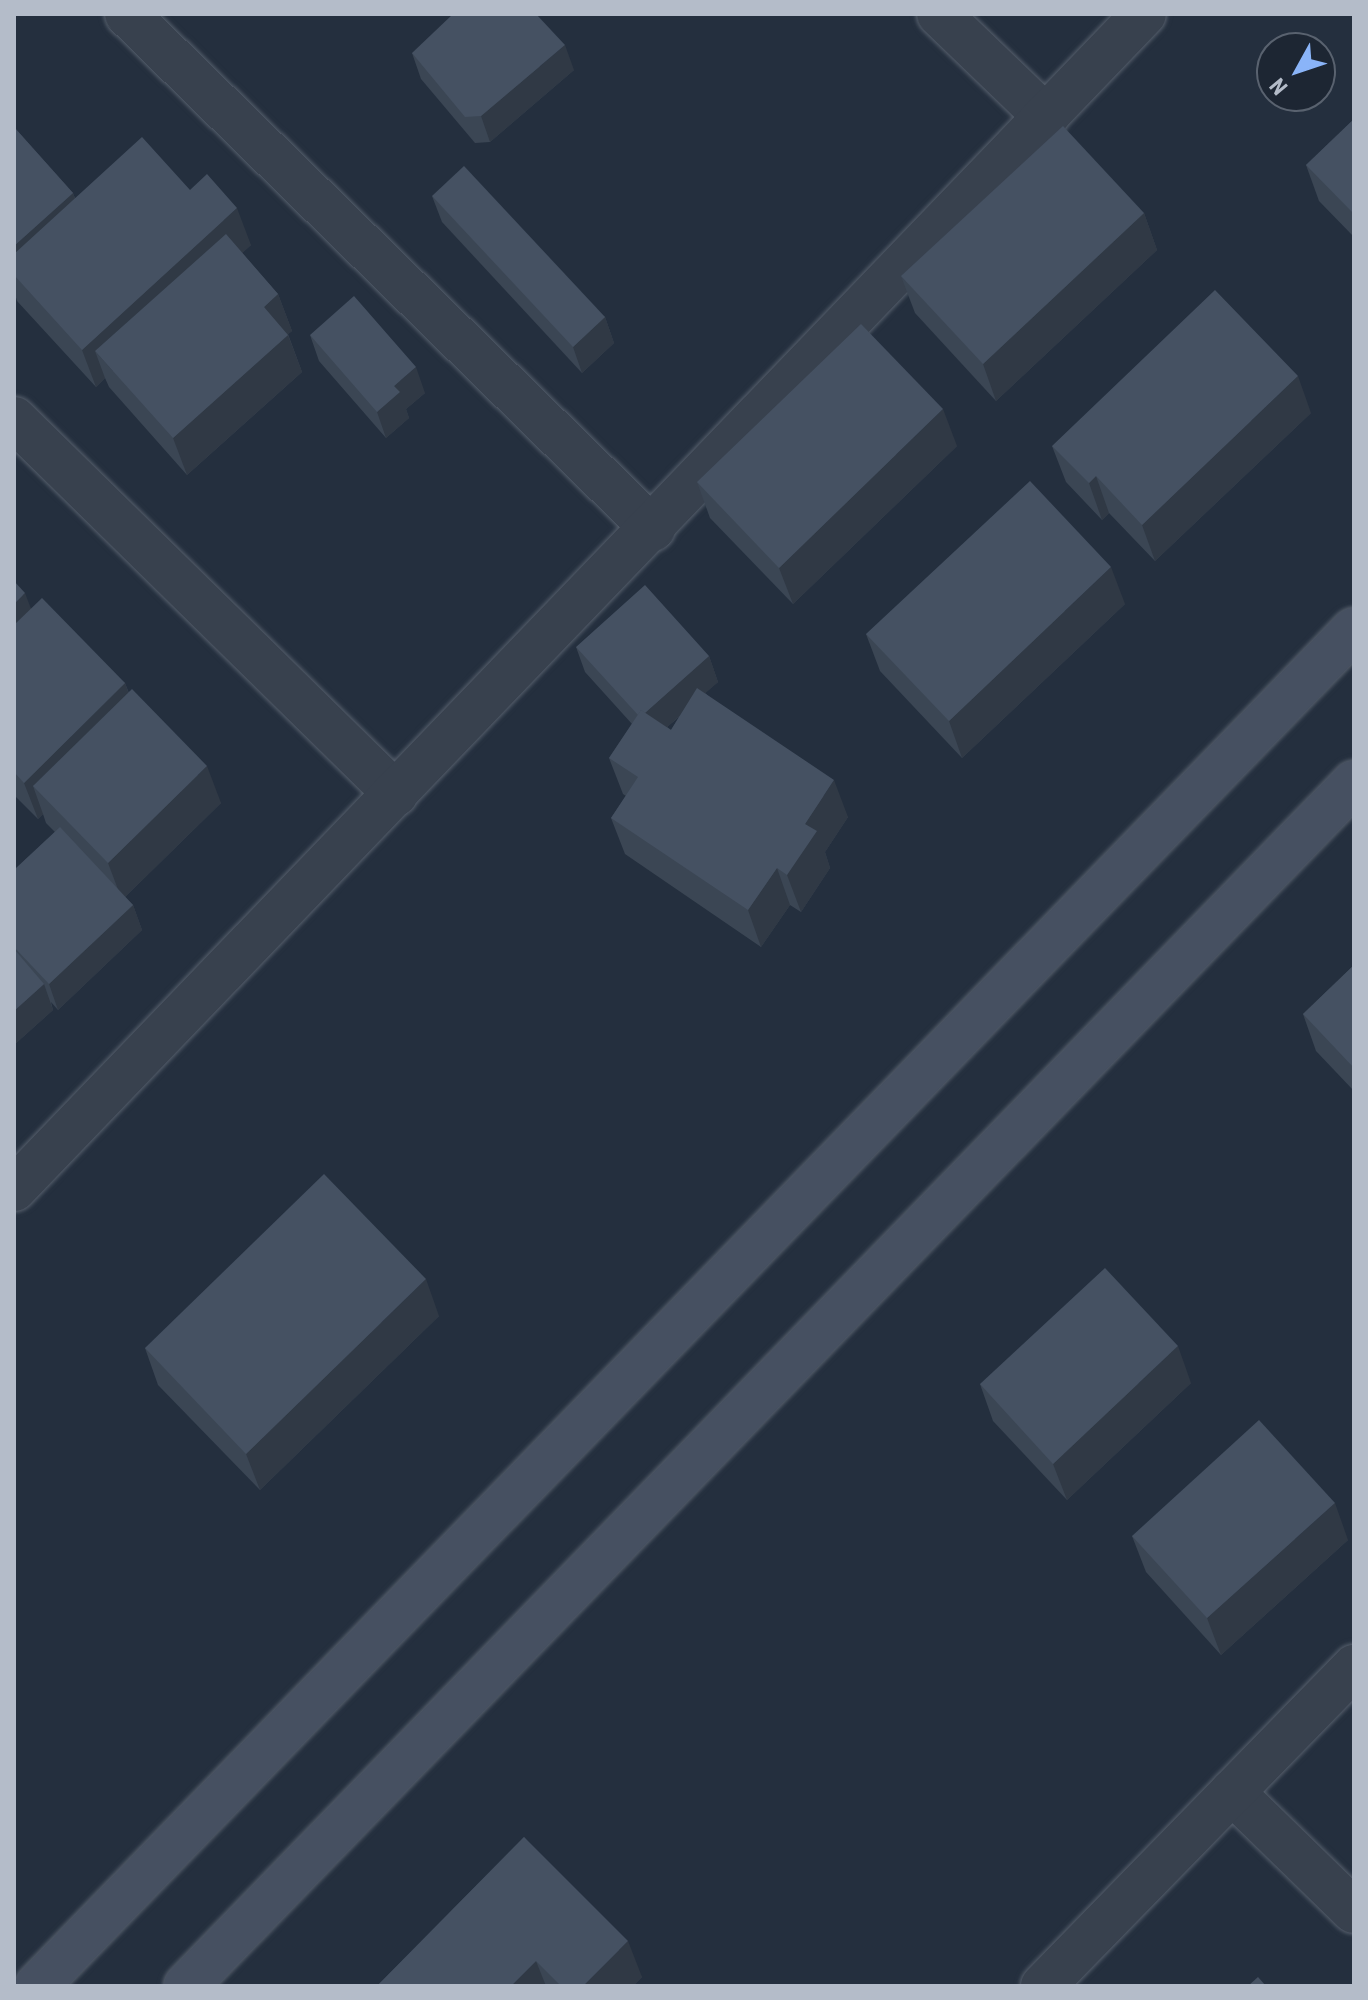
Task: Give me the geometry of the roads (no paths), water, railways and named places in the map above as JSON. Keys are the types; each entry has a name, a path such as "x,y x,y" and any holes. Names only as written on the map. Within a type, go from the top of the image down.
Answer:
{"main road":[{"path":"37,1986 1354,630"},
{"path":"186,1986 1354,783"}],"street":[{"path":"127,14 653,529"},
{"path":"939,14 1046,117"},
{"path":"14,1189 653,529 1144,14"},
{"path":"14,419 396,794"},
{"path":"1043,1986 1354,1667"},
{"path":"1232,1792 1354,1911"}]}
